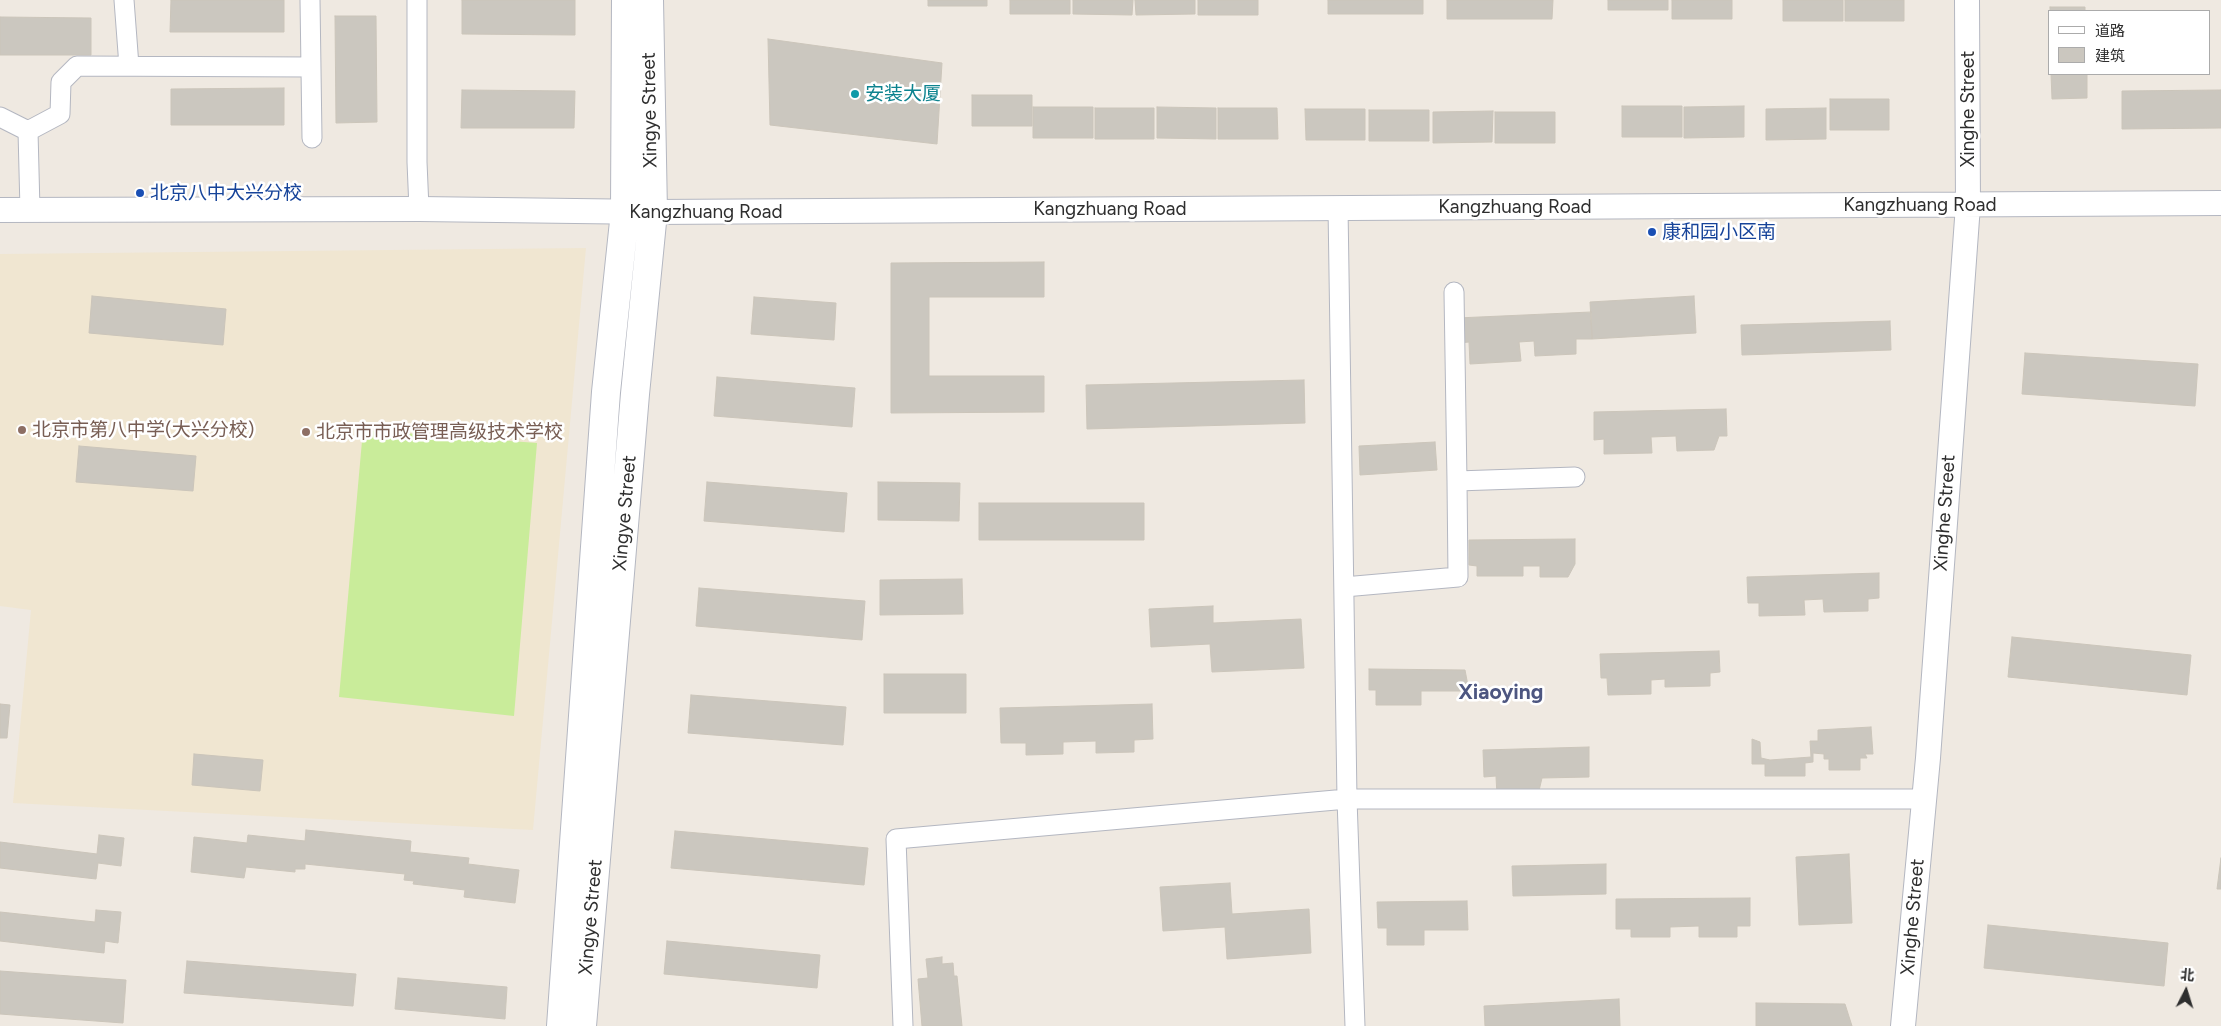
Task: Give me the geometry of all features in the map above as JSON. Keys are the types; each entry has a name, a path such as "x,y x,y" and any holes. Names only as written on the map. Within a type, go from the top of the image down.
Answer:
{"main road":[{"name":"Xingye Street","path":"562,1026 606,392 625,212 626,0"},
{"name":"Xingye Street","path":"582,1026 635,394 653,212 649,0"}],"street":[{"path":"124,0 129,66"},
{"path":"310,0 312,138"},
{"path":"417,0 417,162 420,209"},
{"name":"Xinghe Street","path":"1903,1026 1924,800 1968,205 1967,0"},
{"path":"28,131 60,114 62,82 77,66 311,67"},
{"path":"0,118 28,131"},
{"path":"28,131 30,210"},
{"name":"Kangzhuang Road","path":"0,210 420,209 653,212 2221,203"},
{"path":"1338,207 1347,799 1355,1026"},
{"path":"1344,587 1458,578 1454,292"},
{"path":"1457,481 1575,477"},
{"path":"903,1026 896,839 1347,799 1924,800"}],"shaded area":[{"name":"北京市市政管理高级技术学校","path":"586,248 533,830 13,803 31,610 0,606 0,254"}],"green space":[{"path":"363,430 537,443 514,716 339,697"}],"building":[{"path":"171,0 284,0 284,32 170,32"},
{"path":"462,0 575,0 575,35 462,34"},
{"path":"928,0 987,0 987,6 928,6"},
{"path":"1010,0 1070,0 1070,14 1010,14"},
{"path":"1073,0 1133,0 1132,15 1073,14"},
{"path":"1135,0 1195,0 1195,14 1136,15"},
{"path":"1198,0 1258,0 1258,15 1198,15"},
{"path":"1328,0 1423,0 1423,14 1328,14"},
{"path":"1447,0 1553,0 1552,19 1447,19"},
{"path":"1608,0 1668,0 1668,10 1608,10"},
{"path":"1672,0 1732,0 1732,19 1672,19"},
{"path":"1783,0 1843,0 1843,21 1783,21"},
{"path":"1845,0 1904,0 1904,21 1845,21"},
{"path":"2050,7 2085,7 2085,10 2050,10"},
{"path":"335,16 376,16 377,122 336,123"},
{"path":"0,17 91,18 91,55 0,55"},
{"name":"安装大厦","path":"768,39 942,63 937,144 770,125"},
{"path":"2051,75 2087,75 2087,98 2052,99"},
{"path":"284,88 284,125 171,125 171,89"},
{"path":"462,90 575,91 574,128 461,128"},
{"path":"2221,90 2221,128 2122,129 2122,91"},
{"path":"972,95 1032,95 1032,126 972,126"},
{"path":"1830,99 1889,99 1889,130 1830,130"},
{"path":"1622,106 1682,106 1682,137 1622,137"},
{"path":"1744,106 1744,137 1684,138 1684,107"},
{"path":"1033,107 1093,107 1093,138 1033,138"},
{"path":"1157,107 1216,108 1216,139 1157,138"},
{"path":"1095,108 1154,108 1154,139 1095,139"},
{"path":"1218,108 1277,108 1278,139 1218,139"},
{"path":"1826,108 1826,139 1766,140 1766,109"},
{"path":"1305,109 1365,109 1365,140 1306,140"},
{"path":"1369,110 1429,110 1429,141 1369,141"},
{"path":"1493,111 1492,142 1433,143 1433,112"},
{"path":"1495,112 1555,112 1555,143 1495,143"},
{"path":"1044,262 1044,297 929,297 929,376 1044,376 1044,412 891,413 891,263"},
{"path":"92,296 226,309 223,345 89,333"},
{"path":"1694,296 1696,333 1592,339 1590,302"},
{"path":"754,297 836,303 834,340 751,334"},
{"path":"1591,312 1592,339 1576,339 1576,354 1535,356 1534,341 1519,342 1521,361 1470,364 1469,342 1459,343 1457,318"},
{"path":"1890,321 1891,350 1742,355 1741,325"},
{"path":"2025,353 2198,364 2195,406 2022,394"},
{"path":"717,377 855,388 852,427 714,416"},
{"path":"1304,380 1305,423 1087,429 1086,385"},
{"path":"1726,409 1727,436 1719,436 1714,450 1677,451 1676,436 1651,437 1652,453 1604,454 1604,439 1594,440 1594,412"},
{"path":"1435,442 1437,470 1360,475 1359,446"},
{"path":"79,446 196,456 193,491 76,482"},
{"path":"707,482 847,493 844,532 704,521"},
{"path":"878,482 960,483 959,521 878,520"},
{"path":"979,503 1144,503 1144,540 979,540"},
{"path":"1575,539 1575,564 1568,577 1540,577 1540,566 1523,566 1523,576 1477,576 1477,566 1469,565 1469,540"},
{"path":"1879,573 1879,598 1868,599 1868,611 1824,612 1823,599 1804,600 1805,615 1759,616 1759,603 1748,603 1747,577"},
{"path":"962,579 963,614 880,615 880,580"},
{"path":"699,588 865,601 862,640 696,626"},
{"path":"1213,606 1213,623 1301,619 1304,668 1212,672 1210,644 1151,647 1149,609"},
{"path":"2012,637 2191,655 2187,695 2008,677"},
{"path":"1719,651 1720,672 1710,673 1710,686 1665,687 1665,679 1651,680 1651,694 1608,695 1607,678 1601,678 1600,654"},
{"path":"1369,669 1465,670 1469,691 1421,691 1421,705 1376,705 1376,690 1369,690"},
{"path":"884,674 966,674 966,713 884,713"},
{"path":"691,695 846,707 843,745 688,733"},
{"path":"0,704 10,705 7,738 0,738"},
{"path":"1152,704 1153,739 1134,740 1134,752 1096,753 1096,741 1063,742 1063,754 1026,755 1026,743 1001,743 1000,708"},
{"path":"1871,727 1873,754 1865,754 1867,758 1860,758 1860,770 1829,770 1829,759 1824,759 1824,754 1813,753 1813,762 1805,763 1805,776 1765,776 1765,764 1752,764 1752,739 1760,742 1761,758 1770,760 1811,757 1810,741 1818,741 1818,730"},
{"path":"1589,747 1589,777 1542,778 1538,795 1497,796 1496,776 1484,777 1483,750"},
{"path":"194,754 263,760 260,791 192,785"},
{"path":"306,830 411,841 410,852 469,858 468,864 519,870 515,903 464,897 465,890 413,884 414,881 404,880 405,874 305,864 305,869 295,869 295,872 246,867 244,878 191,872 194,837 247,843 248,835 305,841"},
{"path":"675,831 868,848 864,885 671,868"},
{"path":"99,835 124,838 121,866 98,863 96,879 0,868 0,842 97,854"},
{"path":"1849,854 1852,923 1799,925 1796,857"},
{"path":"2221,858 2221,889 2217,889"},
{"path":"1606,864 1606,894 1513,896 1512,866"},
{"path":"1230,883 1232,914 1309,909 1311,953 1227,959 1225,927 1163,931 1160,887"},
{"path":"1750,898 1750,926 1737,926 1737,937 1699,937 1699,926 1670,927 1670,937 1631,937 1631,929 1616,929 1616,899"},
{"path":"1467,901 1468,930 1424,930 1424,945 1387,945 1387,928 1378,928 1377,902"},
{"path":"96,910 121,912 118,943 105,941 104,953 0,941 0,912 95,922"},
{"path":"1988,925 2168,943 2164,986 1984,968"},
{"path":"667,941 820,955 817,988 664,974"},
{"path":"942,957 942,964 953,963 954,976 957,976 962,1026 922,1026 918,979 928,978 926,959"},
{"path":"187,961 356,974 353,1006 184,993"},
{"path":"0,971 126,980 123,1023 0,1014"},
{"path":"398,978 507,987 505,1019 395,1009"},
{"path":"1619,999 1620,1026 1485,1026 1484,1006"},
{"path":"1756,1003 1845,1004 1852,1026 1756,1026"}],"place":[{"name":"安装大厦","path":"855,94"},
{"name":"北京八中大兴分校","path":"140,193"},
{"name":"康和园小区南","path":"1652,232"},
{"name":"北京市第八中学(大兴分校)","path":"22,430"},
{"name":"北京市市政管理高级技术学校","path":"306,432"}],"district":[{"name":"Xiaoying","path":"1501,693"}]}
